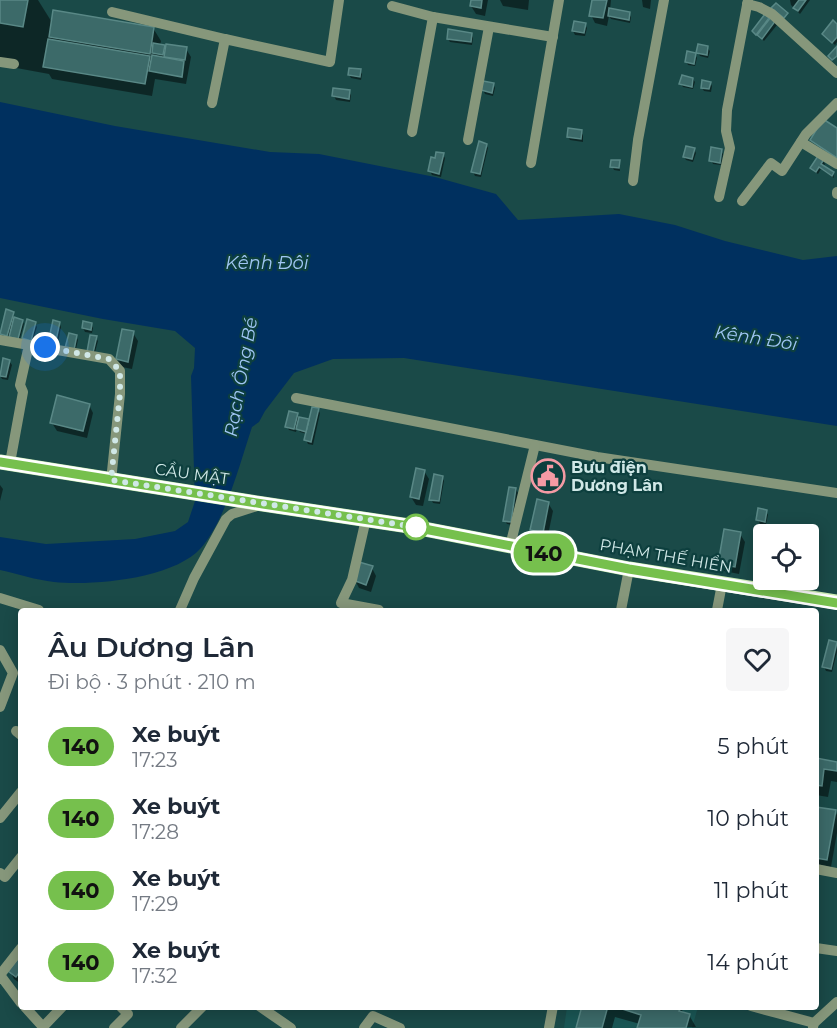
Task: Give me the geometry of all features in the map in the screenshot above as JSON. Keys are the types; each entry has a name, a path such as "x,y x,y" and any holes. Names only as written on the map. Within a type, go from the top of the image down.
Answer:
{"main road":[{"path":"5,463 111,480"},
{"name":"CẦU MẬT","path":"111,480 241,500"},
{"name":"PHẠM THẾ HIỂN","path":"241,500 409,526 629,569 837,602"}],"street":[{"path":"112,12 330,62 339,0"},
{"path":"531,163 559,0"},
{"path":"633,181 638,140 664,0"},
{"path":"719,197 730,148 726,131 727,110 747,2 772,14 837,73"},
{"path":"392,6 434,17 553,38"},
{"path":"411,132 434,17"},
{"path":"468,140 489,27"},
{"path":"212,103 225,39"},
{"path":"0,62 14,64"},
{"path":"742,201 771,163 782,171 806,134 837,103"},
{"path":"801,142 837,164"},
{"path":"0,340 109,359 120,371 120,394 111,480"},
{"path":"5,463 23,392 20,385 29,345"},
{"path":"296,398 597,457 837,493"},
{"path":"510,546 535,445"},
{"path":"181,608 194,578 226,519 232,514 263,504"},
{"path":"366,519 352,580 341,603 368,608"},
{"path":"621,608 629,569"},
{"path":"717,608 722,584"},
{"path":"0,598 32,608"},
{"path":"0,650 13,673 0,707"},
{"path":"0,818 18,796"},
{"path":"0,873 5,877 18,861"},
{"path":"819,870 837,873"},
{"path":"819,948 837,951"},
{"path":"18,952 0,975 18,999"},
{"path":"764,1010 813,1025 837,1002"},
{"path":"27,1010 43,1028 59,1010"},
{"path":"117,1027 128,1014 124,1010"},
{"path":"181,1028 199,1010"},
{"path":"265,1010 291,1028"},
{"path":"549,1028 552,1010"},
{"path":"364,1028 373,1016 400,1028"}],"shaded area":[{"path":"567,1010 697,1010 692,1028 564,1028"}],"water":[{"name":"Kênh Đôi","path":"0,102 115,126 270,152 319,154 435,177 496,194 518,220 619,214 675,225 725,241 803,260 837,256 837,426 404,358 333,359 294,373 259,422 252,427 218,522 201,548 188,559 172,567 132,578 89,583 47,581 0,570 0,537 46,544 135,539 175,531 188,522 195,501 191,376 194,368 195,348 175,331 0,298"}],"building":[{"path":"0,0 28,0 23,27 0,23"},
{"path":"471,0 482,0 481,8 470,6"},
{"path":"592,0 607,0 603,18 589,16"},
{"path":"799,0 806,0 798,11 793,8"},
{"path":"776,3 788,13 784,18 771,8"},
{"path":"609,8 630,12 629,20 608,16"},
{"path":"53,10 154,27 150,54 49,37"},
{"path":"765,14 769,18 756,35 752,31"},
{"path":"771,17 776,20 762,39 757,35"},
{"path":"833,20 837,24 837,37 832,43 822,34"},
{"path":"574,21 586,23 584,33 572,31"},
{"path":"448,29 472,33 471,42 447,39"},
{"path":"48,39 150,56 145,84 43,67"},
{"path":"153,43 165,45 163,55 152,53"},
{"path":"166,44 187,47 185,60 164,57"},
{"path":"698,44 708,46 707,55 696,53"},
{"path":"837,46 837,56 832,60 828,56"},
{"path":"687,51 696,53 694,64 685,62"},
{"path":"152,55 184,61 182,77 149,71"},
{"path":"349,68 361,69 360,77 348,75"},
{"path":"682,75 693,78 692,87 679,84"},
{"path":"702,80 711,82 709,89 701,88"},
{"path":"483,81 494,83 492,93 481,90"},
{"path":"333,88 350,90 349,99 332,96"},
{"path":"823,119 837,128 837,158 810,140"},
{"path":"568,128 582,130 581,139 567,137"},
{"path":"479,141 487,144 480,174 471,172"},
{"path":"686,146 695,148 692,159 683,157"},
{"path":"711,147 722,149 720,163 709,161"},
{"path":"436,152 444,153 439,174 428,171 431,157 435,158"},
{"path":"818,156 824,159 821,164 834,172 832,176 819,167 816,172 810,168"},
{"path":"611,160 620,160 619,168 610,167"},
{"path":"6,309 14,312 7,336 0,334"},
{"path":"14,317 23,320 18,339 9,337"},
{"path":"27,319 36,322 31,341 22,338"},
{"path":"53,320 60,322 55,345 48,343"},
{"path":"83,321 92,323 91,330 82,328"},
{"path":"122,329 134,331 128,362 116,359"},
{"path":"69,333 77,335 74,350 65,348"},
{"path":"90,335 97,336 93,353 87,352"},
{"path":"3,358 10,360 6,377 0,376"},
{"path":"57,395 90,404 83,431 50,423"},
{"path":"312,407 319,408 311,442 304,440"},
{"path":"289,411 298,413 294,429 285,427"},
{"path":"299,417 309,419 306,432 296,429"},
{"path":"416,468 425,470 419,499 410,497"},
{"path":"434,474 443,476 439,501 429,500"},
{"path":"509,487 516,488 511,522 503,521"},
{"path":"537,499 549,502 543,533 530,530"},
{"path":"758,508 767,510 765,522 756,520"},
{"path":"724,529 741,532 735,567 718,564"},
{"path":"359,562 373,566 366,585 353,580"},
{"path":"829,640 837,642 831,669 822,667"},
{"path":"819,759 837,762 837,771 824,769 822,786 819,786"},
{"path":"819,807 836,810 827,860 819,859"},
{"path":"18,959 16,977 8,971"},
{"path":"581,1010 607,1010 602,1028 576,1028"},
{"path":"625,1010 679,1010 690,1014 686,1028 637,1028 641,1015"}],"bus line":[{"name":"140","path":"0,462 409,526 629,569 837,603"}],"place":[{"name":"Bưu điện Dương Lân","path":"548,476"}],"route":[{"path":"45,347 109,359 120,371 120,394 111,480 416,527"}],"water label":[{"name":"Rạch Ông Bé","path":"241,377"}]}
